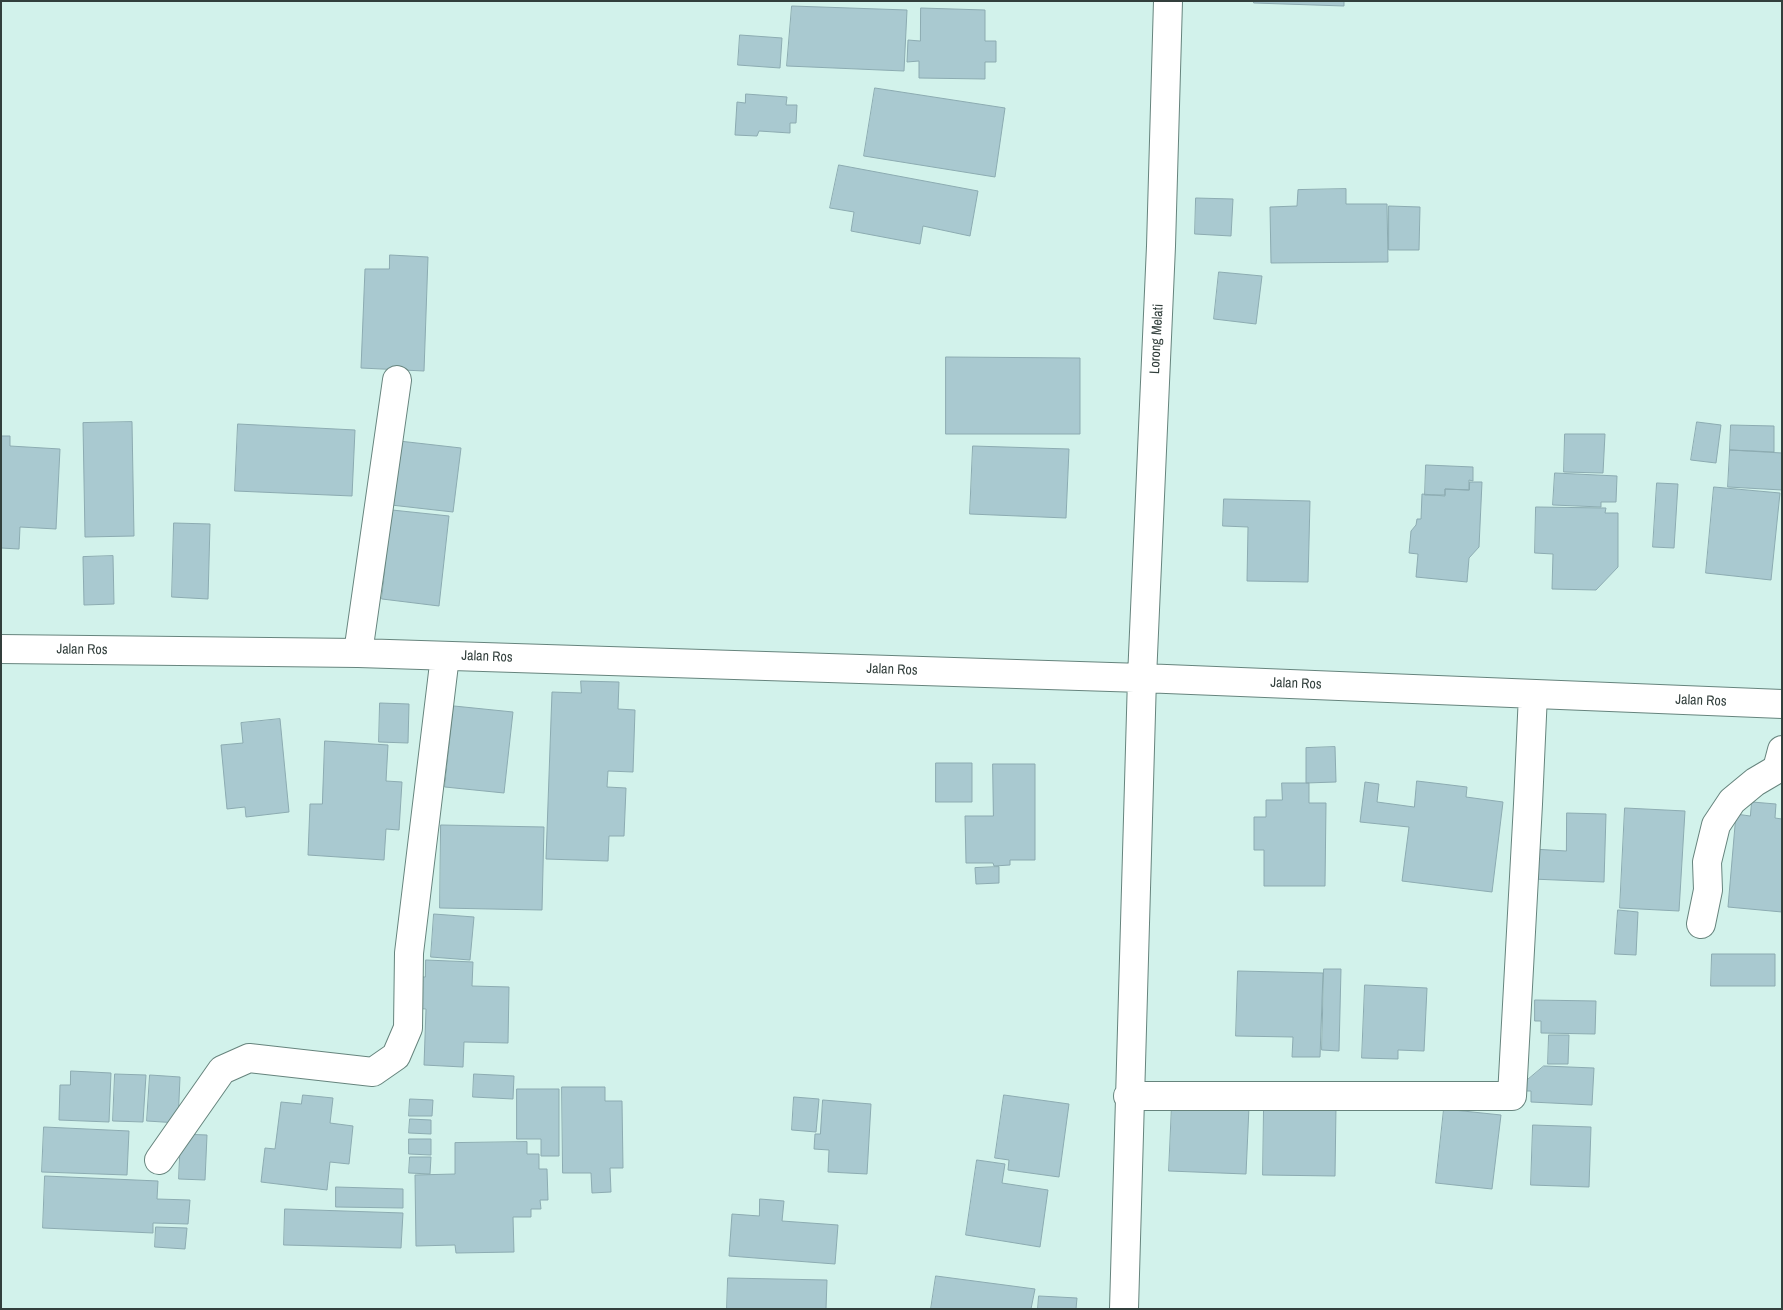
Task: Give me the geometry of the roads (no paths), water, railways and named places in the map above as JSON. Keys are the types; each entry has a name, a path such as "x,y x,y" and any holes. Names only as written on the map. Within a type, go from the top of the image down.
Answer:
{"street":[{"name":"Lorong Melati","path":"1124,1309 1128,1096 1142,678 1161,246 1168,1"},
{"path":"358,653 397,380"},
{"name":"Jalan Ros","path":"1,649 358,653 1142,678 1782,704"},
{"path":"159,1160 222,1070 249,1058 373,1072 396,1056 408,1028 409,953 445,656"},
{"path":"1128,1096 1512,1096 1533,694"},
{"path":"1700,924 1708,890 1707,862 1716,825 1732,801 1777,768 1782,750"}]}
